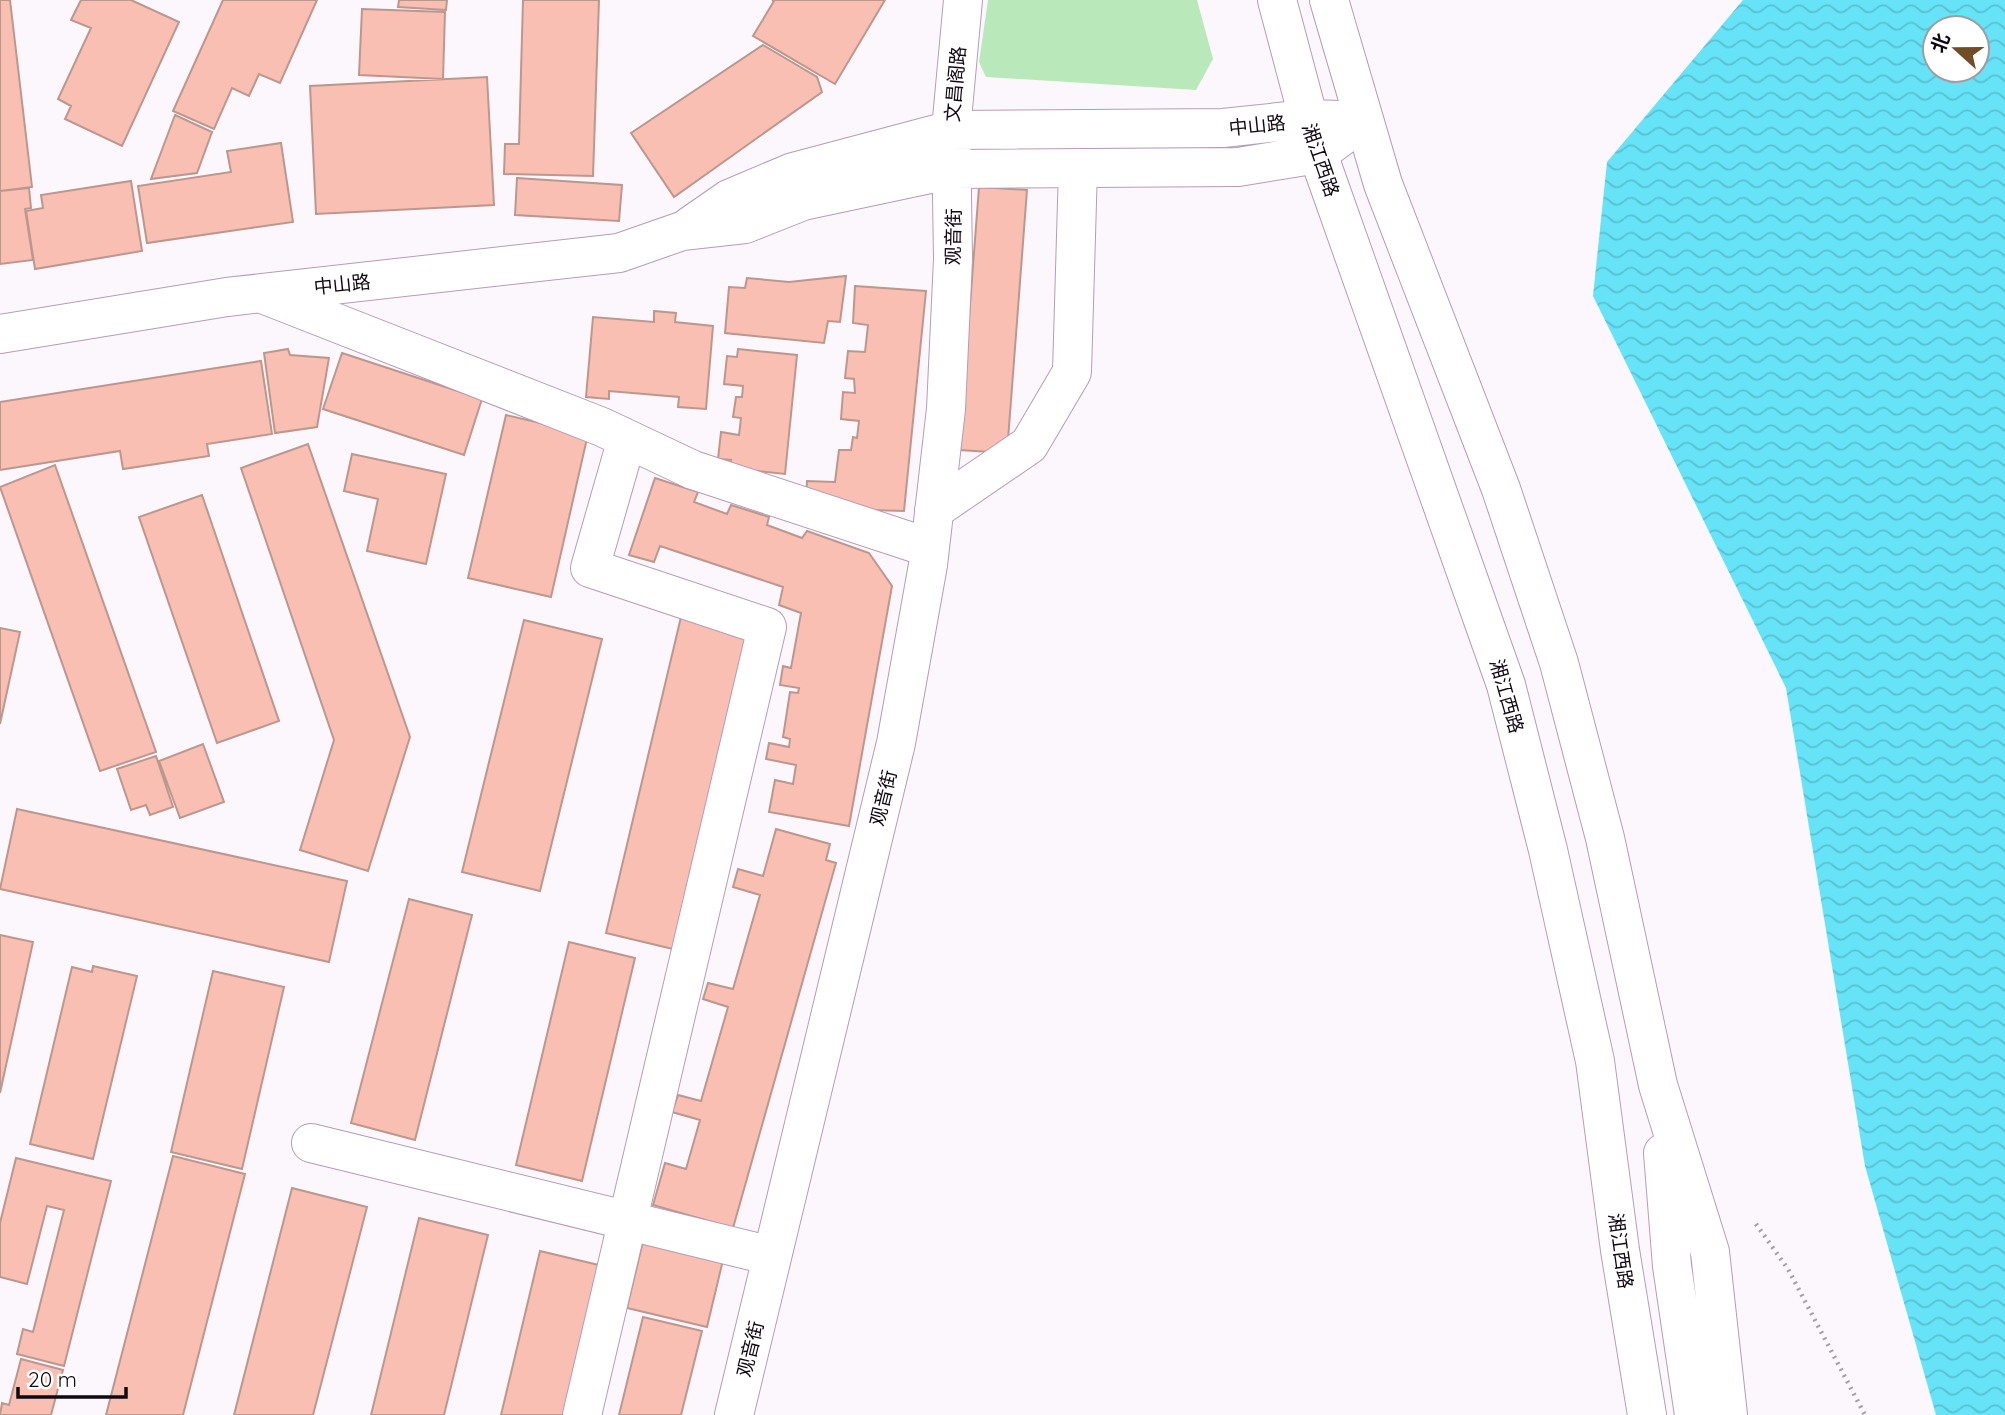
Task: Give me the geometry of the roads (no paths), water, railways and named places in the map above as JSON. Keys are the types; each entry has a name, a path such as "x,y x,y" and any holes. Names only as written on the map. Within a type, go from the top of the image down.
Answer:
{"street":[{"name":"文昌阁路","path":"954,169 951,130 963,0"},
{"name":"湘江西路","path":"1277,0 1313,136 1506,684 1548,850 1595,1061 1620,1250 1647,1415"},
{"path":"1328,0 1362,121 1501,489 1559,663 1605,838 1658,1086 1710,1252 1728,1415"},
{"name":"中山路","path":"0,334 260,293 619,253 682,231 745,223 803,201 954,169 1238,167 1313,136 1362,121"},
{"name":"中山路","path":"682,231 729,200 793,172 951,130 1223,128 1313,136"},
{"path":"934,510 1029,444 1072,372 1079,168"},
{"name":"观音街","path":"734,1415 896,743 930,548 946,409 954,169"},
{"path":"260,293 627,439 693,470 930,548"},
{"path":"582,1415 767,627 590,568 627,439"},
{"path":"1658,1086 1672,1266 1694,1415"},
{"path":"310,1143 772,1256"}],"water":[{"path":"1743,0 2005,0 2005,1415 1936,1415 1865,1166 1786,688 1593,296 1607,162"}]}
